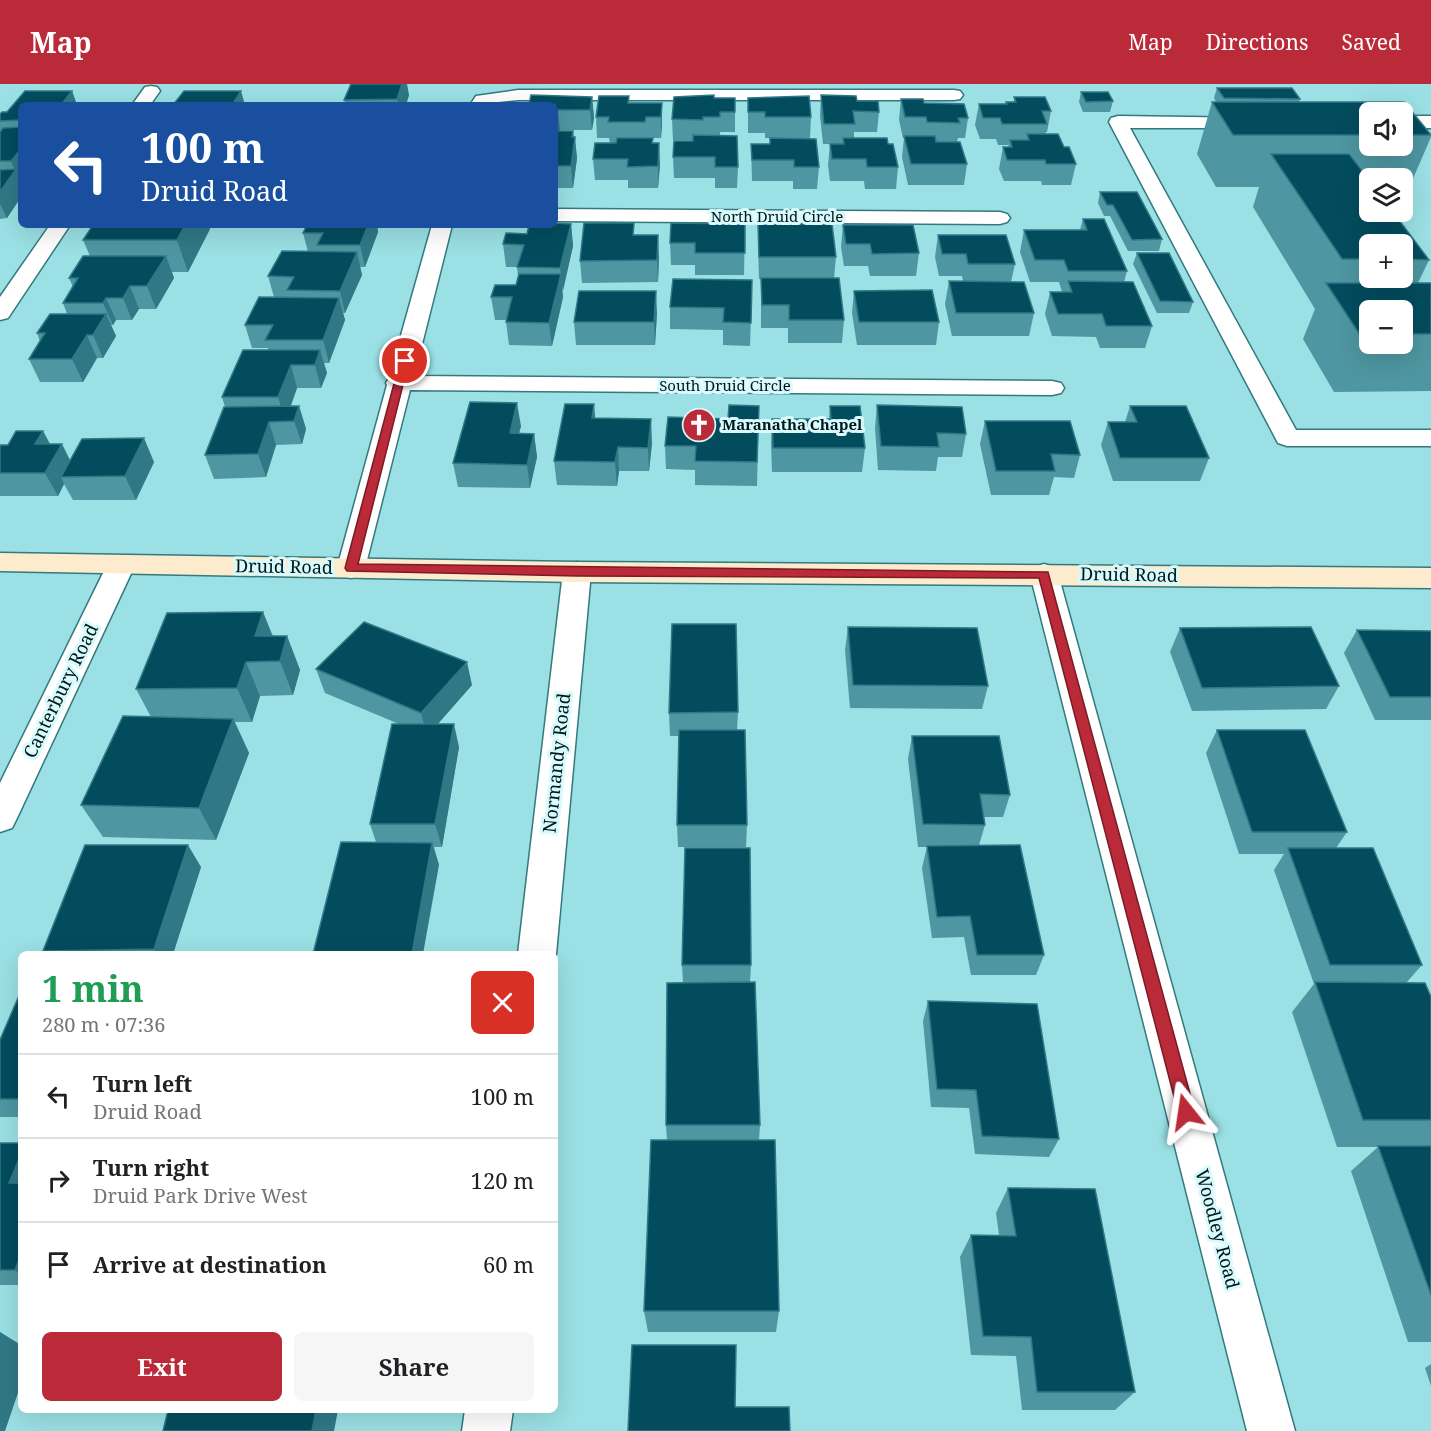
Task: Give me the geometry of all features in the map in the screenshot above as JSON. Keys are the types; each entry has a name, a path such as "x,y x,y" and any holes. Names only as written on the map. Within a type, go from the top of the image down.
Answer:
{"street":[{"path":"486,102 518,95 954,95"},
{"path":"1275,122 1118,122 1287,438 1431,438"},
{"path":"1413,122 1431,122"},
{"name":"North Druid Circle","path":"558,215 1000,218"},
{"path":"0,313 58,228"},
{"path":"351,568 441,228"},
{"name":"South Druid Circle","path":"398,384 1052,388"},
{"name":"Druid Road","path":"0,562 577,572 1431,578"},
{"name":"Canterbury Road","path":"0,818 121,565"},
{"name":"Normandy Road","path":"537,951 577,572"},
{"name":"Woodley Road","path":"1044,574 1271,1431"},
{"path":"486,1431 489,1413"}],"building":[{"path":"351,84 402,84 397,99 344,100"},
{"path":"1217,88 1292,88 1300,99 1224,98"},
{"path":"25,91 72,91 63,102 18,102 18,120 0,121 0,114 7,112"},
{"path":"184,91 241,91 234,102 175,102"},
{"path":"1081,92 1108,92 1113,101 1086,102"},
{"path":"531,95 592,97 590,110 558,110 558,102 530,102"},
{"path":"714,95 714,98 735,98 735,112 720,112 720,117 703,117 703,120 672,119 674,97"},
{"path":"821,95 856,96 857,101 878,101 879,112 853,111 855,124 824,124"},
{"path":"599,96 629,96 628,103 662,103 661,117 646,117 645,122 608,122 609,117 596,117"},
{"path":"809,96 811,117 765,117 765,112 748,112 748,98"},
{"path":"1014,97 1045,97 1051,111 1042,111 1047,124 1002,124 1000,118 983,118 979,104 1007,104 1006,102 1016,102"},
{"path":"901,99 923,99 924,103 964,104 968,118 958,118 960,123 927,122 926,117 905,117"},
{"path":"1212,102 1359,102 1359,135 1233,135"},
{"path":"1413,113 1431,135 1413,135"},
{"path":"18,127 18,153 11,161 0,161 0,132 3,128"},
{"path":"558,131 573,131 572,137 575,137 571,166 558,166"},
{"path":"1027,134 1058,134 1064,147 1069,147 1076,164 1046,164 1045,160 1007,160 1003,147 1012,147 1010,140 1029,140"},
{"path":"693,135 737,136 738,167 715,167 715,157 673,157 674,141 693,141"},
{"path":"904,136 935,136 936,142 960,142 967,164 911,164"},
{"path":"617,138 653,138 652,143 659,143 658,166 627,167 628,159 593,159 595,143 616,143"},
{"path":"770,138 816,139 819,167 794,167 794,160 752,160 751,144 770,144"},
{"path":"843,138 887,138 888,144 893,144 898,167 867,167 866,159 832,159 830,144 844,144"},
{"path":"1271,154 1349,154 1360,168 1359,222 1400,222 1410,234 1359,234 1359,259 1342,259"},
{"path":"16,169 0,192 0,170"},
{"path":"1100,192 1137,192 1162,239 1132,240 1113,205 1107,205"},
{"path":"1083,219 1104,219 1127,271 1068,271 1064,260 1035,260 1024,230 1087,230"},
{"path":"558,223 571,224 560,268 517,267 524,245 503,244 506,233 527,234 528,228 558,228"},
{"path":"584,223 634,223 633,235 658,235 657,260 580,261"},
{"path":"671,223 745,224 745,253 695,253 695,243 670,243"},
{"path":"758,224 832,224 836,257 759,257"},
{"path":"843,225 913,225 919,253 872,254 870,244 846,244"},
{"path":"91,228 183,228 177,240 83,240"},
{"path":"306,228 367,228 360,245 317,245 323,233 303,233"},
{"path":"938,235 1006,235 1015,264 968,264 966,254 942,254"},
{"path":"1413,239 1429,260 1413,259"},
{"path":"282,251 357,252 340,291 287,290 294,277 268,276"},
{"path":"1137,253 1169,253 1193,302 1160,301"},
{"path":"83,256 166,256 147,286 130,286 123,298 106,298 103,303 63,303 78,278 69,278"},
{"path":"519,274 561,274 549,323 506,322 512,297 491,297 495,285 516,285"},
{"path":"761,278 839,278 844,320 789,320 789,305 762,305"},
{"path":"673,279 752,280 751,323 723,322 724,308 670,307"},
{"path":"949,281 1024,282 1034,313 956,313"},
{"path":"1068,281 1133,282 1152,326 1106,326 1102,314 1058,314 1050,292 1072,292"},
{"path":"1326,283 1359,283 1359,288 1413,288 1413,283 1431,283 1431,334 1413,334 1413,300 1359,300 1359,333"},
{"path":"932,290 939,322 859,322 854,291"},
{"path":"579,291 656,291 654,322 574,322"},
{"path":"259,297 339,298 323,340 265,340 273,325 245,325"},
{"path":"50,314 106,314 93,335 87,335 72,359 29,359 45,333 37,333"},
{"path":"243,350 320,350 315,365 291,365 278,397 222,397"},
{"path":"470,402 517,403 510,433 534,434 527,465 453,463"},
{"path":"565,404 594,404 592,418 651,419 648,448 618,447 615,462 554,461"},
{"path":"729,405 759,406 757,462 695,461 696,446 665,446 668,417 728,419"},
{"path":"877,405 962,407 966,434 937,433 939,447 881,446"},
{"path":"299,406 294,421 269,422 258,454 205,455 224,407"},
{"path":"830,406 860,406 865,448 773,448 772,419 831,419"},
{"path":"1130,406 1186,406 1209,458 1120,458 1108,422 1137,422"},
{"path":"985,421 1070,421 1080,455 1051,454 1055,471 996,471"},
{"path":"16,431 43,431 35,444 62,444 45,473 0,473 0,445 8,445"},
{"path":"144,438 125,476 61,477 82,439"},
{"path":"263,612 255,636 287,636 280,661 246,662 237,688 136,689 167,613"},
{"path":"364,622 467,662 421,713 316,669"},
{"path":"672,624 736,624 738,712 669,713"},
{"path":"848,627 977,628 988,686 853,685"},
{"path":"1311,627 1339,686 1202,688 1180,628"},
{"path":"1357,630 1431,631 1431,697 1390,697"},
{"path":"123,716 233,719 199,808 81,805"},
{"path":"392,724 454,724 435,824 370,824"},
{"path":"679,730 745,730 747,825 677,825"},
{"path":"1217,730 1305,730 1347,832 1252,832"},
{"path":"912,736 999,736 1010,795 980,794 985,825 923,824"},
{"path":"341,842 432,843 413,951 314,951"},
{"path":"85,845 188,845 154,949 43,951"},
{"path":"1020,845 1044,955 977,955 970,916 937,917 927,846"},
{"path":"685,848 750,848 751,965 682,965"},
{"path":"1288,848 1373,848 1422,965 1330,965"},
{"path":"755,982 760,1125 666,1125 667,983"},
{"path":"1315,982 1425,983 1431,997 1431,1120 1363,1120"},
{"path":"18,998 18,1099 0,1099 0,1040"},
{"path":"928,1001 1037,1004 1059,1139 982,1136 976,1090 937,1089"},
{"path":"651,1140 775,1140 779,1311 644,1311"},
{"path":"0,1143 18,1143 18,1161 9,1183 18,1183 18,1262 15,1270 0,1270"},
{"path":"1378,1146 1431,1146 1431,1295"},
{"path":"1008,1188 1095,1189 1135,1392 1037,1392 1031,1337 983,1336 971,1235 1016,1236"},
{"path":"632,1345 736,1345 735,1407 789,1407 790,1431 628,1431"},
{"path":"167,1413 315,1413 312,1431 163,1431"}],"place":[{"name":"Maranatha Chapel","path":"699,425"}],"route":[{"path":"405,361 351,568 577,572 1044,574 1186,1112"}]}
